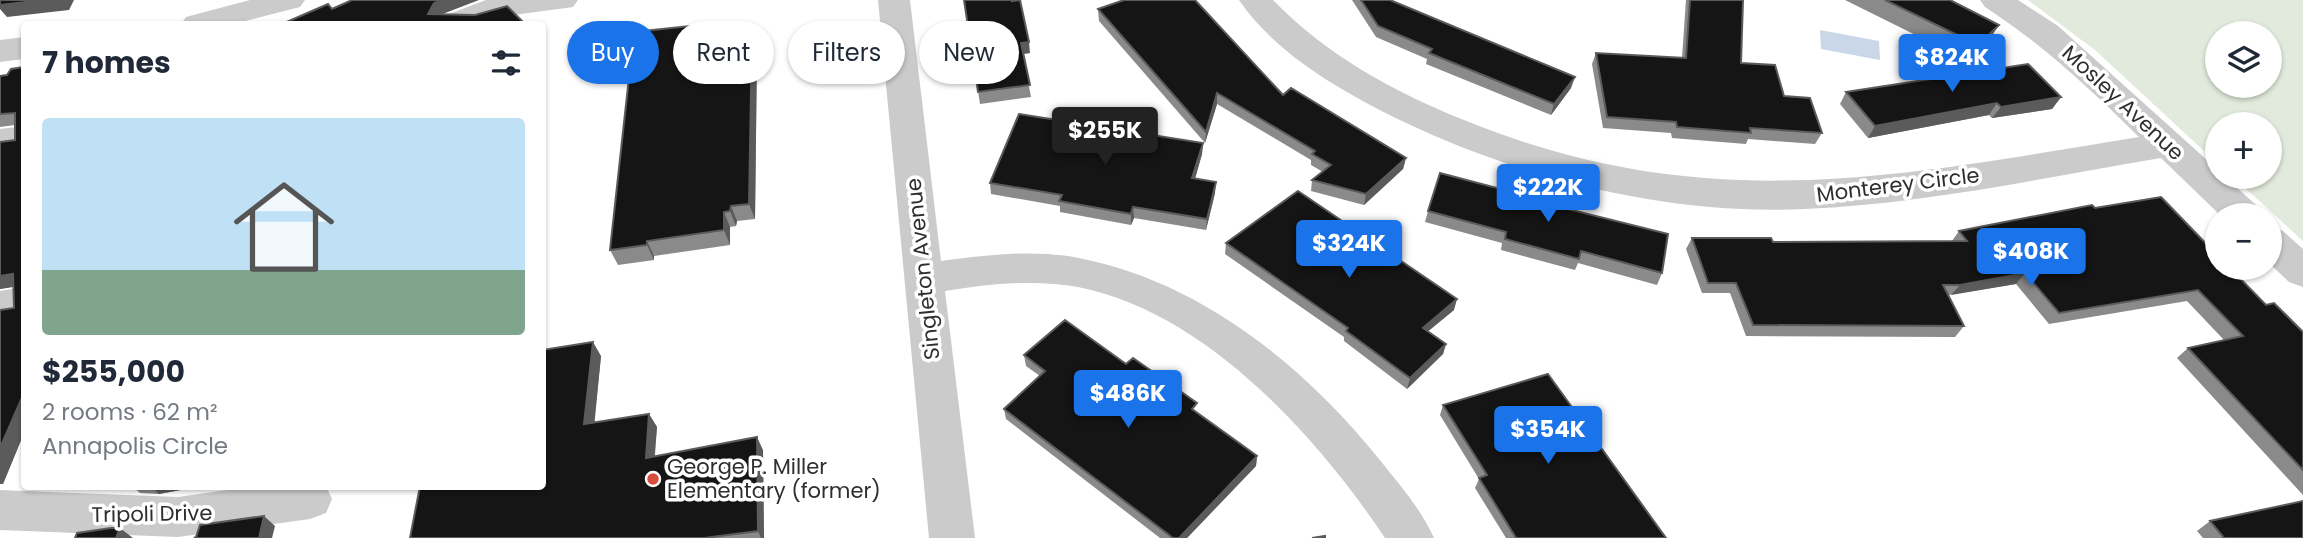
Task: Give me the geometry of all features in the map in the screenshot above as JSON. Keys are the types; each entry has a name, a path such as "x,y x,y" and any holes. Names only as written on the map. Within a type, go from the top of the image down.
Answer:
{"street":[{"path":"217,21 289,0"},
{"path":"460,21 494,8 562,0"},
{"name":"Singleton Avenue","path":"894,0 952,538"},
{"name":"Monterey Circle","path":"1255,0 1293,37 1327,63 1405,109 1503,150 1542,162 1666,188 1766,197 1855,194 2168,144"},
{"name":"Mosley Avenue","path":"1996,0 2047,33 2076,57 2230,203"},
{"path":"0,51 21,48"},
{"path":"0,141 21,138"},
{"path":"2282,252 2303,272"},
{"path":"924,279 985,270 1058,270 1117,283 1177,310 1265,369 1307,407 1383,495 1411,538"},
{"path":"0,306 21,302"},
{"name":"Tripoli Drive","path":"27,512 178,517 310,499"}],"shaded area":[{"path":"2028,0 2303,0 2303,241 2282,222 2282,203 2261,203 2246,189 2282,189 2282,112 2205,112 2205,152 2095,50"}],"water":[{"path":"1820,30 1879,41 1880,60 1821,49"}],"building":[{"path":"0,0 43,0 0,5"},
{"path":"352,0 442,0 434,3 428,14 475,15 507,6 522,21 289,21 328,4 332,9"},
{"path":"964,0 1020,0 1029,42 1021,43 1030,85 978,92 977,84 1019,84 1019,21 967,21"},
{"path":"1124,0 1195,0 1283,95 1291,88 1406,158 1366,194 1312,180 1331,165 1312,154 1315,151 1217,93 1206,132 1098,9"},
{"path":"1361,0 1390,0 1575,77 1554,104 1429,53 1432,49 1378,26"},
{"path":"1690,0 1743,0 1741,63 1775,65 1784,96 1810,98 1822,133 1750,128 1751,133 1677,127 1676,122 1607,117 1596,53 1686,58"},
{"path":"1885,0 1950,0 1999,25 1978,45"},
{"path":"673,28 673,84 751,84 749,204 731,206 730,211 724,212 724,230 647,241 647,245 610,250 628,84 659,84 659,29"},
{"path":"2028,64 2061,97 2001,107 1997,103 1875,126 1846,92"},
{"path":"21,67 21,400 0,448 0,310 14,308 13,274 0,276 0,142 15,140 15,113 0,114 0,76 7,75 11,69"},
{"path":"1019,114 1203,143 1192,178 1216,182 1207,219 1133,207 1131,214 1059,201 1062,195 990,183"},
{"path":"1440,173 1516,193 1516,196 1668,234 1662,273 1581,251 1579,259 1505,239 1506,232 1428,211"},
{"path":"1298,191 1457,299 1423,328 1446,344 1410,378 1346,331 1348,328 1226,243"},
{"path":"2161,197 2205,243 2205,280 2242,280 2266,305 2274,303 2303,332 2303,470 2188,348 2243,336 2198,290 2059,313 2025,273 1960,285 1943,285 1964,326 1753,325 1736,283 1708,283 1692,238 1771,238 1773,242 1967,241 1959,231 2092,205 2095,208"},
{"path":"1065,320 1126,364 1133,358 1197,403 1192,409 1257,456 1179,538 1173,538 1004,409 1045,371 1024,355"},
{"name":"George P. Miller Elementary (former)","path":"593,342 584,424 649,414 646,458 757,437 758,531 704,538 410,538 419,490 546,490 546,349"},
{"path":"1548,374 1666,538 1516,538 1479,478 1487,475 1443,405"},
{"path":"2303,501 2303,538 2224,538 2210,521"},
{"path":"264,516 259,538 194,538 200,525"},
{"path":"120,528 116,538 75,538 77,533"}],"place":[{"name":"George P. Miller Elementary (former)","path":"653,479"}]}
